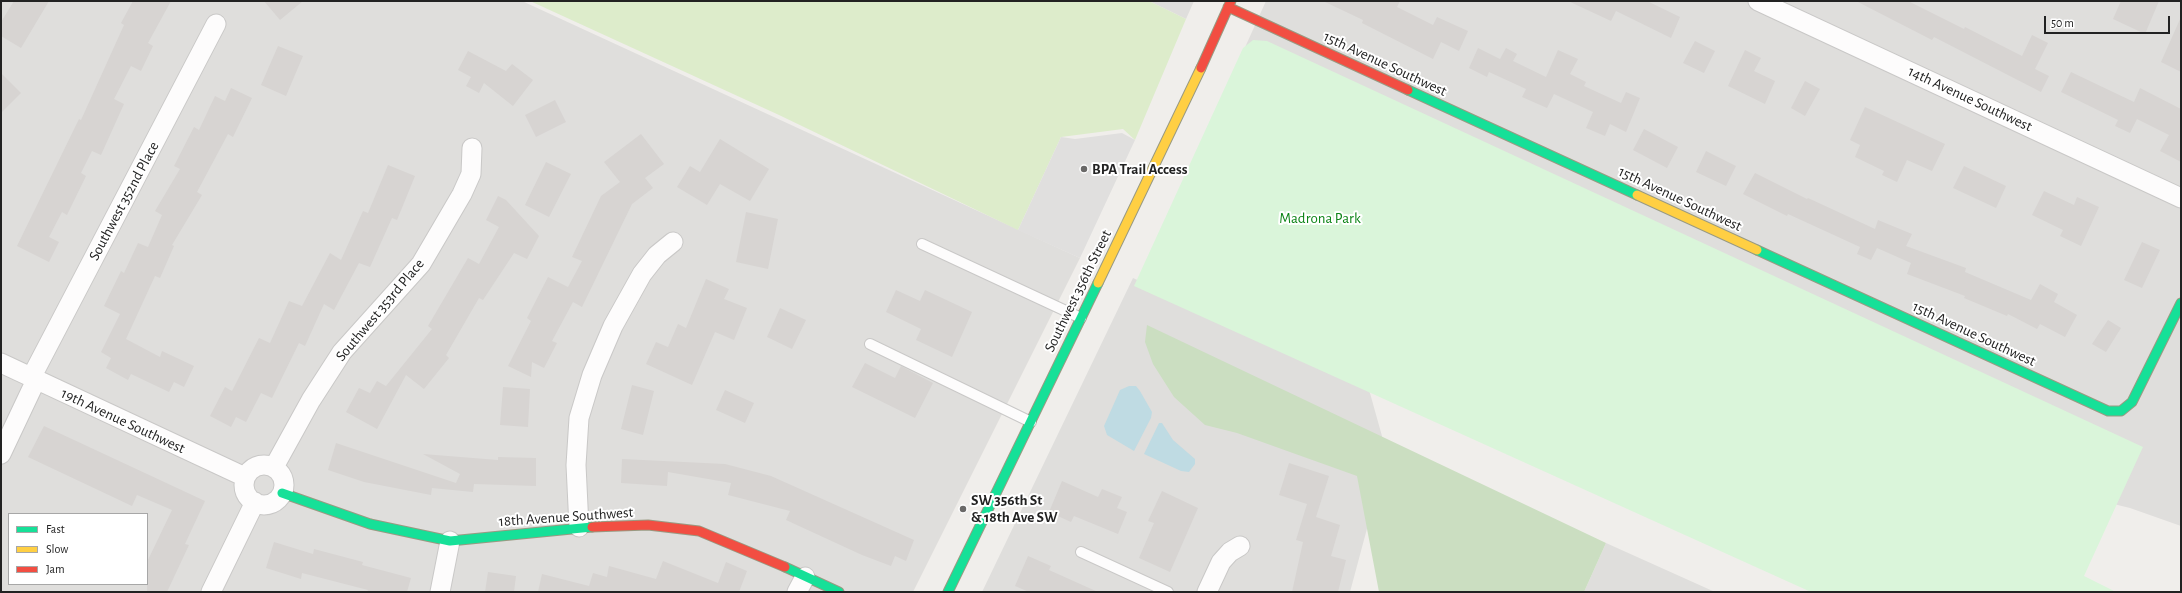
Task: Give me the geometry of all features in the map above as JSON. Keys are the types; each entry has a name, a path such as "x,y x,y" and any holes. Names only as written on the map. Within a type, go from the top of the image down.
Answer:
{"street":[{"name":"14th Avenue Southwest","path":"1758,1 2181,198"},
{"name":"Southwest 356th Street","path":"948,592 1167,141 1229,4"},
{"name":"15th Avenue Southwest","path":"1229,4 2108,411 2121,411 2132,402 2181,303"},
{"name":"Southwest 352nd Place","path":"1,454 34,379 216,24"},
{"name":"Southwest 353rd Place","path":"274,467 311,400 342,352 375,317 425,258 462,194 470,174 472,148"},
{"path":"579,527 576,466 579,418 592,375 613,326 642,274 657,256 673,242"},
{"name":"19th Avenue Southwest","path":"1,363 245,477"},
{"path":"264,465 274,467 283,478 284,486 282,493 275,501 268,504 255,502 245,492 245,477 250,470 257,466 264,465"},
{"path":"282,493 364,522 450,541 440,592"},
{"path":"211,592 255,502"},
{"name":"18th Avenue Southwest","path":"450,541 579,527 648,525 699,531 760,556 801,585 839,592"},
{"path":"1207,592 1221,562 1230,552 1240,546"}],"lane":[{"path":"922,244 1081,318"},
{"path":"870,344 1031,422"},
{"path":"1081,552 1168,592"}],"shaded area":[{"path":"1,1 522,1 1080,258 913,592 1,592"},
{"path":"1149,1 1194,1 1186,19"},
{"path":"1266,1 2181,1 2181,526 2130,508 2040,486 1203,140"},
{"name":"BPA Trail Access","path":"1122,133 1135,140 1080,258 1018,230 1061,137 1075,139"},
{"path":"1133,278 1368,386 1387,454 1350,592 982,592"},
{"path":"1606,543 1715,592 1584,592"}],"green space":[{"path":"530,1 1149,1 1186,19 1135,140 1123,129 1061,137 1018,230 779,115"},
{"name":"Madrona Park","path":"1253,40 1267,41 2143,447 2084,576 2116,592 1811,592 1134,286 1243,48"},
{"path":"1147,325 1606,543 1584,592 1379,592 1357,476 1237,433 1205,425 1174,397 1153,364 1145,342"}],"water":[{"path":"1129,386 1136,386 1152,412 1151,418 1134,451 1107,435 1104,426 1120,390"},
{"path":"1159,423 1162,423 1173,440 1195,459 1195,464 1189,472 1181,471 1144,454"}],"building":[{"path":"14,1 49,1 21,48 1,36 1,22"},
{"path":"133,1 171,1 148,43 153,46 141,71 131,66 114,99 124,104 101,155 92,151 81,173 86,176 67,215 62,212 49,237 59,242 49,262 17,246 79,119 81,120 124,25 121,23"},
{"path":"264,1 303,1 280,20"},
{"path":"1323,1 1400,1 1397,7 1433,25 1437,17 1468,31 1459,51 1441,42 1433,59 1362,23 1363,20"},
{"path":"1568,1 1647,1 1680,17 1671,38 1616,11 1611,21"},
{"path":"1856,1 1908,1 1964,29 1965,27 2022,56 2032,35 2048,43 2035,69 2049,76 2041,92 1934,37 1932,40"},
{"path":"2121,1 2159,1 2145,34 2113,19"},
{"path":"2181,17 2181,72 2161,62"},
{"path":"1695,41 1715,51 1704,73 1683,63"},
{"path":"278,46 303,56 286,96 261,85"},
{"path":"1478,48 1500,59 1506,48 1517,54 1513,61 1546,77 1558,50 1578,59 1570,74 1586,82 1584,86 1621,103 1626,92 1640,98 1626,132 1610,124 1605,136 1586,128 1593,112 1554,94 1547,108 1522,97 1526,89 1489,72 1487,77 1469,68"},
{"path":"1745,50 1761,58 1754,71 1775,81 1765,104 1728,86"},
{"path":"468,51 506,71 512,64 533,80 513,106 484,83 479,93 466,86 471,77 458,70"},
{"path":"2071,72 2134,102 2140,88 2181,109 2181,162 2160,151 2169,135 2137,119 2130,133 2115,126 2118,120 2061,92"},
{"path":"1,73 21,93 1,113"},
{"path":"1805,81 1820,89 1805,116 1791,108"},
{"path":"231,88 252,98 233,137 228,134 197,192 202,195 172,245 174,246 160,278 155,276 126,339 160,357 162,351 194,366 184,387 174,382 169,392 131,374 128,380 106,368 111,358 101,352 120,314 104,306 121,271 124,273 138,243 148,247 162,215 155,211 180,169 174,166 194,127 199,130 215,96 225,101"},
{"path":"555,100 566,122 536,137 525,115"},
{"path":"1865,107 1945,144 1932,171 1907,160 1897,182 1882,175 1884,171 1855,157 1860,145 1850,140"},
{"path":"1644,129 1678,147 1667,168 1633,150"},
{"path":"641,134 664,164 645,178 653,188 632,204 582,307 573,302 552,341 557,343 544,368 532,362 531,377 508,366 531,321 527,318 548,277 568,287 582,261 572,257 601,196 620,182 604,162"},
{"path":"720,139 769,169 750,201 720,184 707,205 677,187 690,166 700,172"},
{"path":"1706,151 1736,166 1726,186 1696,172"},
{"path":"546,162 571,174 549,217 525,205"},
{"path":"388,165 415,176 397,220 392,218 370,267 359,263 334,310 324,304 305,346 299,343 272,398 261,393 246,422 236,417 231,427 210,416 225,387 232,391 259,338 270,343 289,301 302,306 330,253 341,260 363,211 368,213"},
{"path":"1964,166 2006,186 1996,208 1953,188"},
{"path":"1755,173 1807,199 1808,198 1875,229 1878,220 1912,234 1906,246 1966,268 1965,272 2031,300 2040,284 2058,294 2054,302 2077,315 2065,337 2040,324 2037,329 2008,314 2007,316 1964,298 1965,296 1907,274 1911,263 1877,248 1871,260 1857,254 1860,247 1788,214 1787,216 1743,194"},
{"path":"2044,191 2074,205 2077,197 2099,207 2081,246 2060,236 2063,230 2032,215"},
{"path":"498,196 506,200 539,236 527,259 514,253 483,300 479,298 446,355 449,358 424,389 406,375 377,429 346,412 359,388 370,393 377,381 386,386 432,329 428,326 468,258 479,264 499,227 486,220"},
{"path":"746,212 778,219 768,269 736,262"},
{"path":"2142,242 2160,250 2142,288 2124,280"},
{"path":"706,279 729,289 724,299 747,308 734,340 715,332 692,385 646,364 656,342 668,347 678,324 686,328"},
{"path":"896,290 920,301 925,290 972,312 952,357 916,340 921,329 886,312"},
{"path":"780,308 806,320 792,349 767,337"},
{"path":"2108,320 2121,328 2106,352 2092,344"},
{"path":"865,363 895,378 901,366 933,383 915,418 852,387"},
{"path":"632,385 654,391 643,435 621,429"},
{"path":"503,387 530,389 528,427 500,425"},
{"path":"725,390 754,403 745,423 716,410"},
{"path":"44,426 205,501 185,544 189,545 167,592 147,592 148,560 172,510 137,495 132,506 28,457"},
{"path":"336,443 456,483 460,474 423,454 498,460 498,457 536,458 536,486 474,484 473,492 432,488 431,495 364,482 328,470"},
{"path":"622,459 725,464 771,476 914,540 906,561 895,556 891,566 862,555 786,520 790,511 728,495 731,483 668,472 667,486 621,483"},
{"path":"1289,463 1329,476 1316,517 1340,525 1331,556 1346,560 1338,592 1292,592 1303,542 1296,540 1307,504 1279,495"},
{"path":"1062,481 1098,497 1102,489 1122,497 1117,508 1127,512 1118,534 1074,516 1071,522 1049,512"},
{"path":"1162,491 1198,508 1170,572 1139,558 1154,523 1148,521"},
{"path":"274,542 313,554 314,549 363,562 362,565 411,578 407,592 367,592 368,590 302,573 301,579 266,568"},
{"path":"1028,556 1051,566 1049,570 1098,592 1029,592 1015,586"},
{"path":"663,561 718,583 726,562 747,571 739,592 538,592 542,574 589,586 593,573 607,577 609,566 656,579"},
{"path":"488,572 516,576 514,592 485,592"}],"traffic: fast":[{"path":"1408,90 1637,195"},
{"path":"1757,250 2108,411 2121,411 2132,402 2181,303"},
{"path":"948,592 1098,283"},
{"path":"282,493 370,524 450,541 592,527"},
{"path":"785,567 839,592"}],"traffic: slow":[{"path":"1098,283 1201,68"},
{"path":"1637,195 1757,250"}],"traffic: jam":[{"path":"1201,68 1231,1"},
{"path":"1228,7 1408,90"},
{"path":"592,527 648,525 699,531 785,567"}],"place":[{"name":"BPA Trail Access","path":"1084,169"},
{"name":"SW 356th St & 18th Ave SW","path":"963,509"}]}
